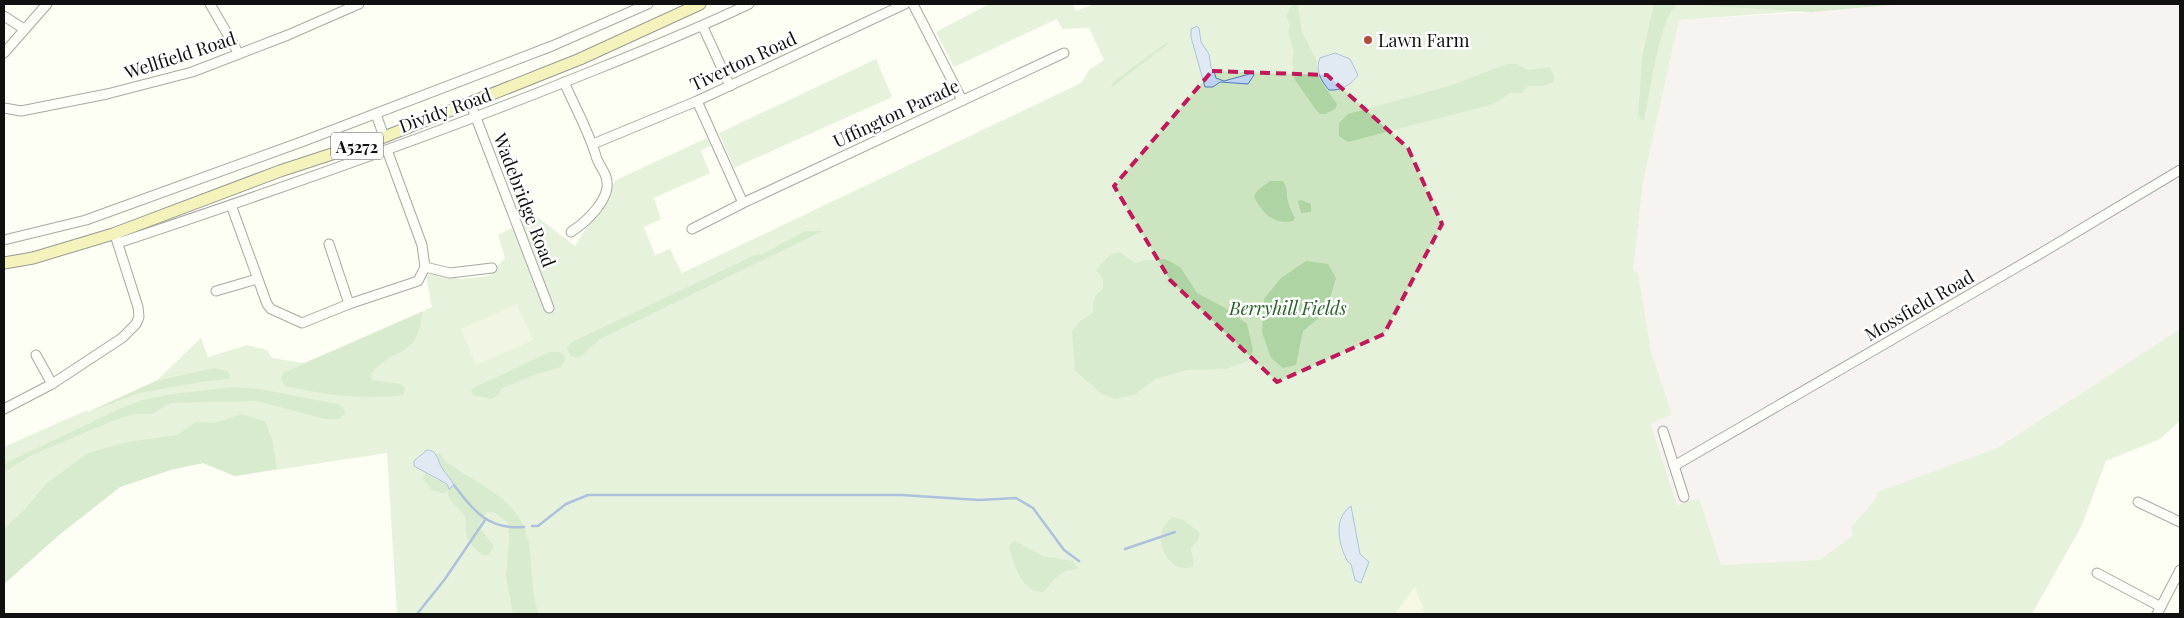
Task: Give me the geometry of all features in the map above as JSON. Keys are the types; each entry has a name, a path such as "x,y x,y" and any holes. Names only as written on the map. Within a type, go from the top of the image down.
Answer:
{"main road":[{"name":"Dividy Road","path":"4,264 116,238 280,172 384,138 580,59 700,4"}],"street":[{"path":"4,53 47,4"},
{"path":"210,4 239,54"},
{"name":"Wellfield Road","path":"4,108 21,111 107,94 192,72 288,35 359,4"},
{"name":"Dividy Road","path":"4,240 86,220 376,114 552,46 648,4"},
{"name":"Dividy Road","path":"116,238 231,205 476,118 703,26 749,4"},
{"name":"Tiverton Road","path":"593,144 698,101 905,4"},
{"path":"913,4 962,100"},
{"path":"4,16 24,28"},
{"path":"703,26 730,86"},
{"name":"Uffington Parade","path":"692,229 743,202 1064,53"},
{"path":"564,82 593,144 596,158 607,178 604,196 589,218 571,232"},
{"path":"698,101 743,202"},
{"name":"Wadebridge Road","path":"470,102 548,308"},
{"name":"Dividy Road","path":"376,114 384,138"},
{"path":"231,205 267,304 271,309 302,323 350,304 418,281 425,267 422,245 387,150"},
{"name":"Mossfield Road","path":"1674,466 2033,258 2180,170"},
{"path":"4,409 52,384 122,338 136,324 139,317 138,308 116,238"},
{"path":"329,244 350,304"},
{"path":"425,267 450,273 492,268"},
{"path":"216,291 257,279"},
{"path":"36,355 52,384"},
{"path":"1662,431 1684,497"},
{"path":"2138,502 2180,522"},
{"path":"2097,573 2159,611 2180,570"}],"highlighted area":[{"path":"1212,71 1327,75 1408,148 1442,224 1384,334 1277,382 1170,280 1114,186"}],"shaded area":[{"path":"1903,4 2180,4 2180,329 1997,448 1878,492 1878,496 1851,527 1853,535 1820,561 1720,565 1699,498 1677,505 1651,423 1672,414 1651,351 1638,272 1633,272 1643,183 1679,20"}],"green space":[{"name":"Berryhill Fields","path":"989,4 1073,4 1076,11 1094,4 1903,4 1679,20 1643,183 1633,271 1638,272 1651,351 1672,414 1651,424 1677,505 1699,498 1721,565 1820,560 1853,535 1851,527 1878,496 1877,492 1997,448 2180,329 2180,421 2160,439 2106,461 2082,525 2032,614 1425,614 1415,587 1395,614 397,614 387,453 235,476 203,463 171,470 120,487 59,535 4,584 4,447 156,381 201,338 208,357 247,345 267,350 272,358 304,363 432,307 426,276 437,272 460,279 489,276 505,258 498,235 536,216 575,246 616,180 707,138 711,145 701,151 710,173 654,198 661,219 644,227 655,255 670,249 682,273 1081,83 1090,69 1104,60 1089,28 1062,29 1057,19 954,67 936,32"},
{"path":"1293,4 1298,4 1302,32 1316,59 1320,80 1337,104 1335,109 1325,114 1320,114 1316,110 1295,80 1292,62 1294,51 1288,32 1290,24 1286,17 1289,8"},
{"path":"1654,4 1677,4 1665,25 1660,41 1644,121 1638,117 1642,57"},
{"path":"1679,4 1903,4 1811,12"},
{"path":"1167,42 1168,44 1111,88 1113,82"},
{"path":"876,59 892,97 734,168 719,133"},
{"path":"1507,64 1517,64 1528,70 1550,67 1554,76 1554,82 1543,86 1528,86 1522,93 1510,93 1494,104 1348,142 1339,136 1339,123 1348,114 1449,86"},
{"path":"1270,181 1283,181 1288,202 1295,218 1293,221 1274,220 1264,212 1257,202 1254,196 1258,190"},
{"path":"1301,200 1311,204 1311,212 1301,213 1298,201"},
{"path":"805,231 823,231 600,339 579,358 570,356 567,348 570,343 757,254 761,255"},
{"path":"1119,252 1136,263 1145,260 1165,259 1181,268 1197,293 1225,308 1247,324 1253,350 1248,361 1226,369 1187,370 1155,379 1134,395 1115,399 1102,394 1075,371 1072,331 1080,321 1093,313 1094,299 1103,289 1103,279 1096,270 1110,255"},
{"path":"1306,261 1328,264 1336,278 1326,312 1303,331 1296,365 1283,368 1271,358 1262,332 1264,299 1281,278"},
{"path":"517,304 533,340 476,365 461,329"},
{"path":"422,312 416,338 410,345 379,365 371,374 372,380 401,384 406,389 403,395 358,397 329,394 285,386 281,379 283,373"},
{"path":"550,352 559,352 564,355 565,361 561,367 534,375 501,389 498,395 492,399 473,395 471,389"},
{"path":"214,368 227,371 230,375 229,379 139,393 88,412 156,381"},
{"path":"233,387 260,389 337,404 343,407 345,414 340,419 325,419 257,401 171,403 151,414 135,414 115,420 32,455 4,472 4,464 142,400 173,394"},
{"path":"241,414 265,421 272,439 277,469 235,476 203,463 173,469 120,487 59,535 4,584 4,529 25,509 46,484 88,453 127,442 177,435 196,422 214,423"},
{"path":"437,454 440,454 446,462 492,491 511,507 518,516 527,537 534,592 539,614 513,614 506,576 509,540 508,523 495,513 487,512 478,526 494,546 489,555 482,555 466,536 465,516 449,497 448,490 444,494 432,490 423,479 425,472 435,479 454,486 442,468"},
{"path":"1172,517 1182,519 1200,533 1198,540 1191,548 1194,566 1185,568 1177,566 1170,561 1165,553 1162,544 1162,534 1165,525"},
{"path":"1015,541 1043,556 1073,561 1078,568 1059,575 1043,592 1035,590 1024,582 1017,570 1009,548 1010,544"},
{"path":"1415,586 1425,614 1395,614"}],"water":[{"path":"1197,26 1201,42 1209,54 1211,68 1216,78 1224,81 1253,73 1254,75 1248,84 1220,82 1213,87 1205,87 1191,37 1191,29"},
{"path":"1335,53 1350,59 1358,75 1345,87 1329,90 1320,75 1318,67 1320,58"},
{"path":"427,450 431,450 435,454 453,483 454,485 449,489 447,484 414,466 414,461"},
{"path":"1351,506 1360,554 1369,562 1361,583 1355,580 1351,564 1345,556 1340,541 1339,525 1341,518"}],"waterway":[{"path":"454,485 475,511 491,522 511,527 524,527"},
{"path":"532,526 538,526 566,504 588,495 902,495 979,500 1016,498 1033,508 1064,550 1079,561"},
{"path":"417,614 445,579 485,520"},
{"path":"1125,549 1175,532"}],"place":[{"name":"Lawn Farm","path":"1368,40"}]}
